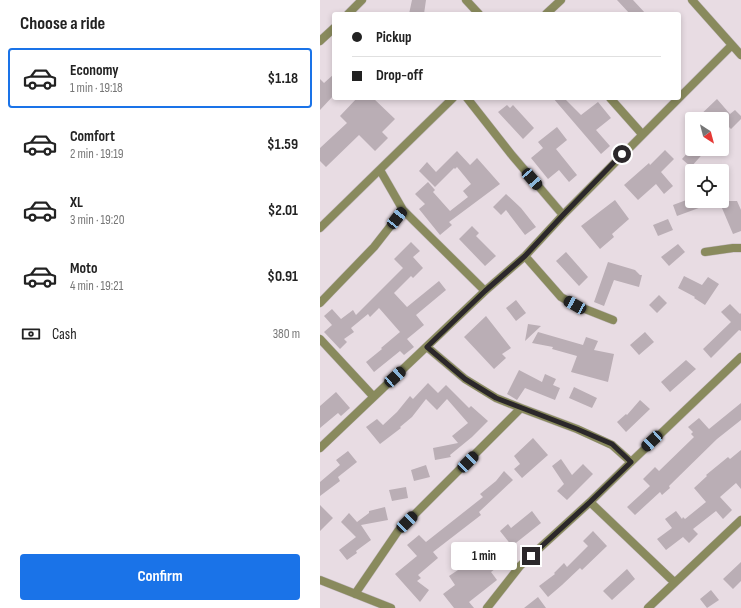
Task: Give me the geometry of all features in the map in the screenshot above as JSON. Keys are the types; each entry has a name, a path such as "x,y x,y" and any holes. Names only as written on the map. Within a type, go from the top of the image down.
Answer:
{"street":[{"path":"350,12 362,0"},
{"path":"466,0 477,12"},
{"path":"548,12 561,0"},
{"path":"692,0 741,55"},
{"path":"320,41 332,30"},
{"path":"681,96 732,45"},
{"path":"320,228 451,100"},
{"path":"469,100 511,154 563,215"},
{"path":"612,100 642,134"},
{"path":"320,448 485,291 525,256 563,215 677,100"},
{"path":"380,170 403,210 485,291"},
{"path":"320,303 374,247 403,210"},
{"path":"705,252 741,248"},
{"path":"525,256 561,298 613,320"},
{"path":"320,339 374,396"},
{"path":"427,347 465,379 496,398 612,444 631,462"},
{"path":"487,608 520,566 590,502 740,359"},
{"path":"355,594 398,531 521,408"},
{"path":"590,502 674,582"},
{"path":"648,608 741,520"},
{"path":"320,580 391,608"}],"building":[{"path":"412,0 426,0 424,12 409,12"},
{"path":"617,0 633,0 644,12 628,12"},
{"path":"332,76 332,97 320,110 320,79 324,83"},
{"path":"717,99 728,112 703,112"},
{"path":"355,100 375,100 395,119 382,132 388,138 375,151 359,135 326,167 320,161 320,148 347,123 340,116"},
{"path":"555,100 566,100 581,115 598,102 611,118 596,130 610,146 601,154"},
{"path":"507,105 510,108 513,105 534,128 523,139 498,112"},
{"path":"735,110 741,116 741,119 731,129 729,127 729,113 730,114"},
{"path":"557,127 567,140 556,149 577,175 569,182 559,170 548,179 531,158 543,148 538,142"},
{"path":"665,150 674,159 661,172 673,186 664,194 656,184 638,200 624,185 649,163 650,165"},
{"path":"457,151 470,165 477,158 500,184 449,222 452,225 440,235 419,209 425,204 415,194 428,182 435,190 433,192 450,211 468,197 463,191 471,184 457,167 455,169 454,168 435,187 419,171 427,162 436,172"},
{"path":"685,156 701,156 694,164 688,164 682,159"},
{"path":"506,194 521,208 536,227 525,235 506,210 501,215 493,207"},
{"path":"615,200 629,219 612,234 614,237 600,249 581,226"},
{"path":"685,200 685,208 699,208 677,216 673,205"},
{"path":"729,201 737,201 741,210 741,231 733,234 722,208 729,208"},
{"path":"668,219 673,230 658,236 653,225"},
{"path":"472,226 479,233 476,236 496,256 485,266 459,239"},
{"path":"411,242 420,251 413,257 423,268 413,278 411,276 394,293 407,307 439,281 446,290 416,315 424,325 407,339 414,347 404,355 400,351 374,372 366,362 400,332 379,308 370,317 368,314 351,328 354,332 344,339 347,342 340,349 324,332 332,325 324,316 332,309 341,319 353,310 356,315 403,268 394,259"},
{"path":"678,244 685,252 669,266 661,257"},
{"path":"566,252 588,277 579,286 556,261"},
{"path":"608,262 635,270 642,275 639,287 614,280 604,306 594,302"},
{"path":"684,276 702,285 708,277 719,284 705,305 694,298 695,297 678,288"},
{"path":"659,295 667,303 657,313 649,305"},
{"path":"516,300 526,313 516,321 506,308"},
{"path":"730,304 740,314 741,313 741,331 739,330 711,358 703,349 731,322 721,312"},
{"path":"486,316 511,348 502,354 506,358 494,369 464,337"},
{"path":"528,324 541,326 525,341"},
{"path":"538,332 583,345 586,337 598,341 594,350 614,354 608,382 571,372 577,356 552,349 553,347 532,343"},
{"path":"645,332 654,342 639,355 630,345"},
{"path":"686,360 696,369 670,392 661,382"},
{"path":"519,370 542,382 545,374 556,379 553,385 560,388 555,400 525,388 517,400 507,394"},
{"path":"428,383 438,393 446,385 469,408 471,406 488,421 472,437 450,455 451,457 435,460 433,448 458,443 452,436 468,423 447,399 437,410 426,399 412,417 400,427 401,428 380,444 366,427 377,419 383,425 397,412 410,396 413,399"},
{"path":"574,387 597,398 592,408 569,398"},
{"path":"336,392 350,408 341,416 338,413 320,428 320,406"},
{"path":"640,400 650,409 626,432 617,422 626,414 627,415"},
{"path":"741,403 741,420 717,439 669,486 670,488 662,495 660,492 635,515 627,507 650,486 643,479 655,467 659,471 694,437 691,434 693,432 688,427 699,418 709,429"},
{"path":"533,438 548,455 522,478 514,469 520,464 514,456"},
{"path":"741,450 741,489 736,483 720,497 732,510 723,519 716,511 693,529 698,534 689,543 683,537 666,550 657,539 672,528 665,519 676,511 682,519 683,517 685,519 706,502 694,488 707,476 706,475 728,457 730,459"},
{"path":"348,451 357,462 338,477 340,481 320,496 320,482 340,465 336,460"},
{"path":"561,459 572,475 583,464 593,474 567,500 557,491 564,484 552,466"},
{"path":"426,465 430,477 414,481 411,470"},
{"path":"504,471 513,480 479,512 481,515 433,552 438,558 418,575 421,578 417,581 429,590 420,602 395,574 417,556 407,545 419,535 426,542 483,497 480,494 496,481"},
{"path":"406,487 408,498 392,501 389,490"},
{"path":"320,505 333,518 320,531"},
{"path":"385,507 388,520 361,525 371,540 347,560 339,550 356,537 341,522 349,513 357,522 369,513 369,511"},
{"path":"532,511 541,523 512,546 500,531 508,524 511,528"},
{"path":"593,531 607,546 582,570 580,568 548,597 539,586 555,574 554,573 564,563 567,567 588,546 583,541"},
{"path":"500,549 508,559 491,572 497,580 469,602 474,608 454,608 443,594 455,585 449,576 458,570 456,567 463,561 462,559 471,551 481,564"},
{"path":"741,562 741,581 733,589 723,579"},
{"path":"627,569 635,579 612,600 603,591"},
{"path":"711,590 719,600 707,608 700,599"},
{"path":"538,597 546,608 524,608"}],"route":[{"path":"531,556 631,462 612,444 496,398 465,379 427,347 485,291 525,256 622,154"}]}
